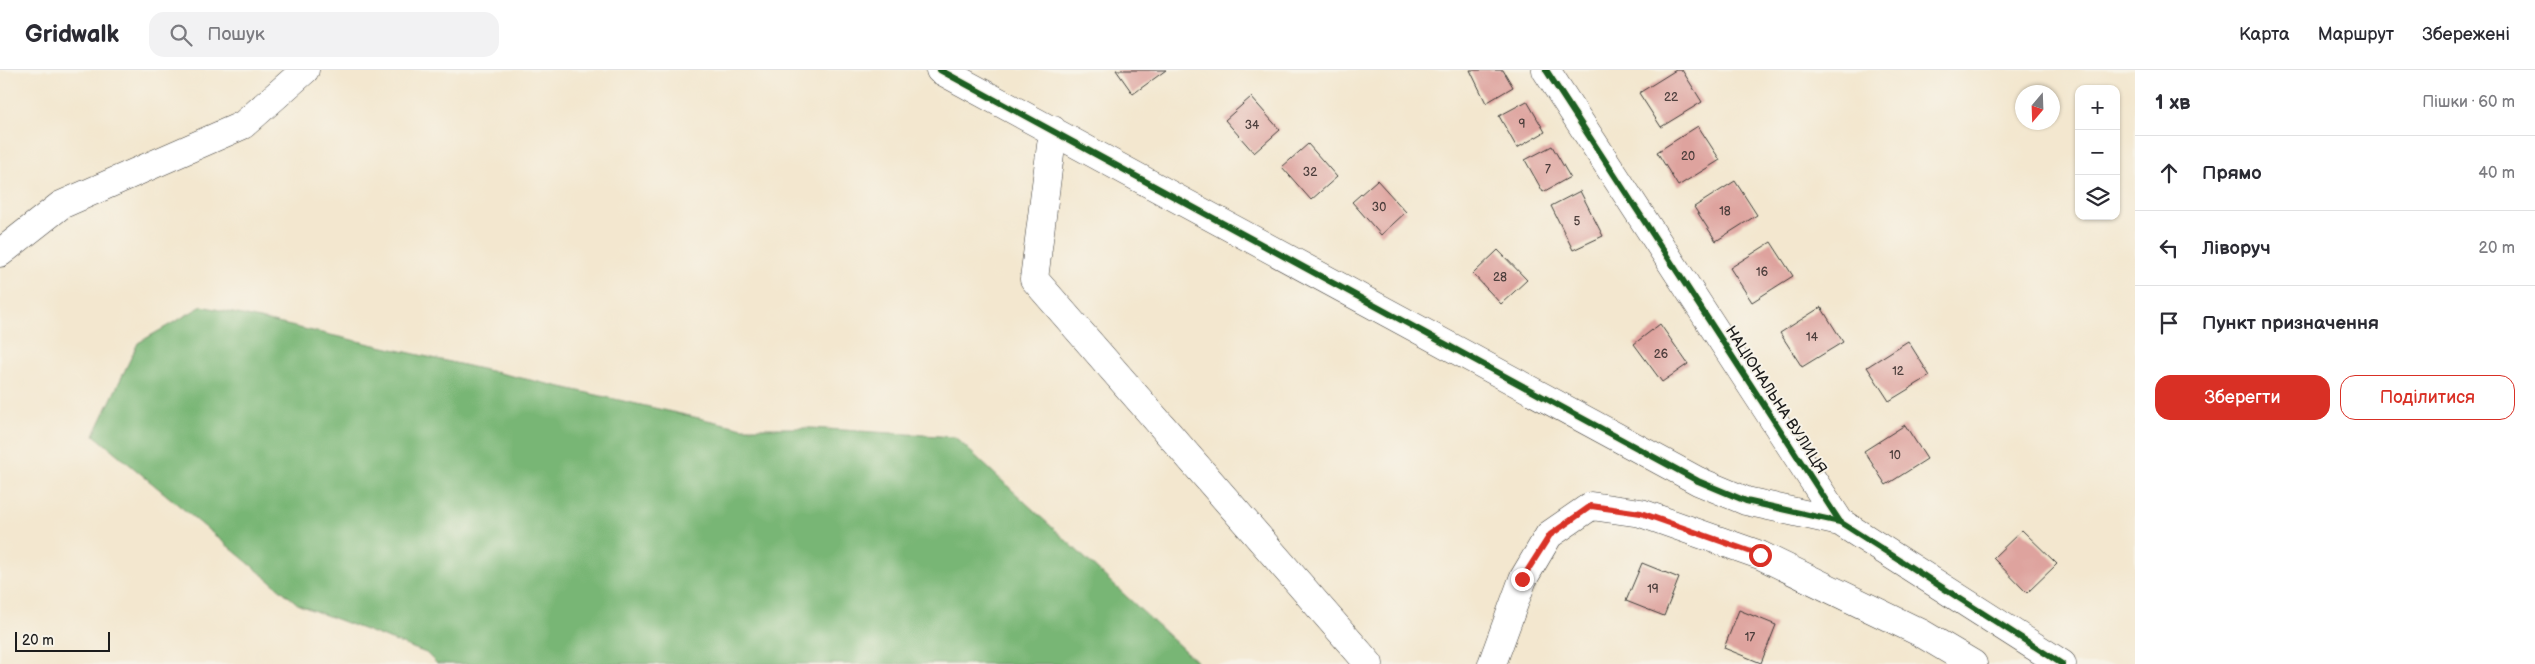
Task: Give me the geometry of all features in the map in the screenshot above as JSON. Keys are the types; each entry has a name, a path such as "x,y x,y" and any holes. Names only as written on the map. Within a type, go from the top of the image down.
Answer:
{"street":[{"path":"0,253 61,205 243,124 305,70"},
{"name":"НАЦІОНАЛЬНА ВУЛИЦЯ","path":"1546,70 1840,522 2062,664"},
{"path":"942,71 1698,481 1746,501 1840,522"},
{"path":"1053,130 1034,279 1369,664"},
{"path":"1492,664 1522,579 1550,535 1591,506 1641,513 1760,555 1922,634 1972,664"}],"green space":[{"path":"202,306 743,428 811,428 955,437 1199,664 437,664 426,653 299,605 94,435 138,343"}],"building":[{"path":"1116,70 1166,70 1133,94"},
{"path":"1470,70 1503,70 1513,87 1486,103"},
{"path":"1676,70 1682,70 1702,102 1661,127 1639,93"},
{"path":"1251,97 1280,130 1254,153 1225,120"},
{"path":"1527,101 1545,132 1517,148 1499,116"},
{"path":"1698,126 1720,160 1678,186 1657,152"},
{"path":"1308,144 1337,177 1311,200 1282,167"},
{"path":"1552,146 1570,177 1543,192 1525,160"},
{"path":"1377,180 1406,212 1381,235 1352,202"},
{"path":"1735,181 1757,215 1716,241 1694,207"},
{"path":"1580,191 1603,236 1573,250 1551,206"},
{"path":"1771,242 1793,276 1752,302 1730,268"},
{"path":"1498,250 1527,280 1501,304 1473,274"},
{"path":"1821,307 1843,342 1802,367 1780,333"},
{"path":"1660,324 1688,364 1662,382 1634,344"},
{"path":"1908,341 1930,376 1889,401 1867,367"},
{"path":"1905,425 1927,459 1886,485 1864,451"},
{"path":"2022,530 2057,564 2027,593 1993,558"},
{"path":"1642,563 1679,578 1664,616 1626,601"},
{"path":"1739,610 1776,625 1761,663 1724,648"}],"cycle path":[{"path":"940,70 1698,481 1746,501 1840,522"},
{"path":"1546,70 1840,522 2062,664"}],"route":[{"path":"1522,579 1550,535 1591,506 1641,513 1760,555"}]}
